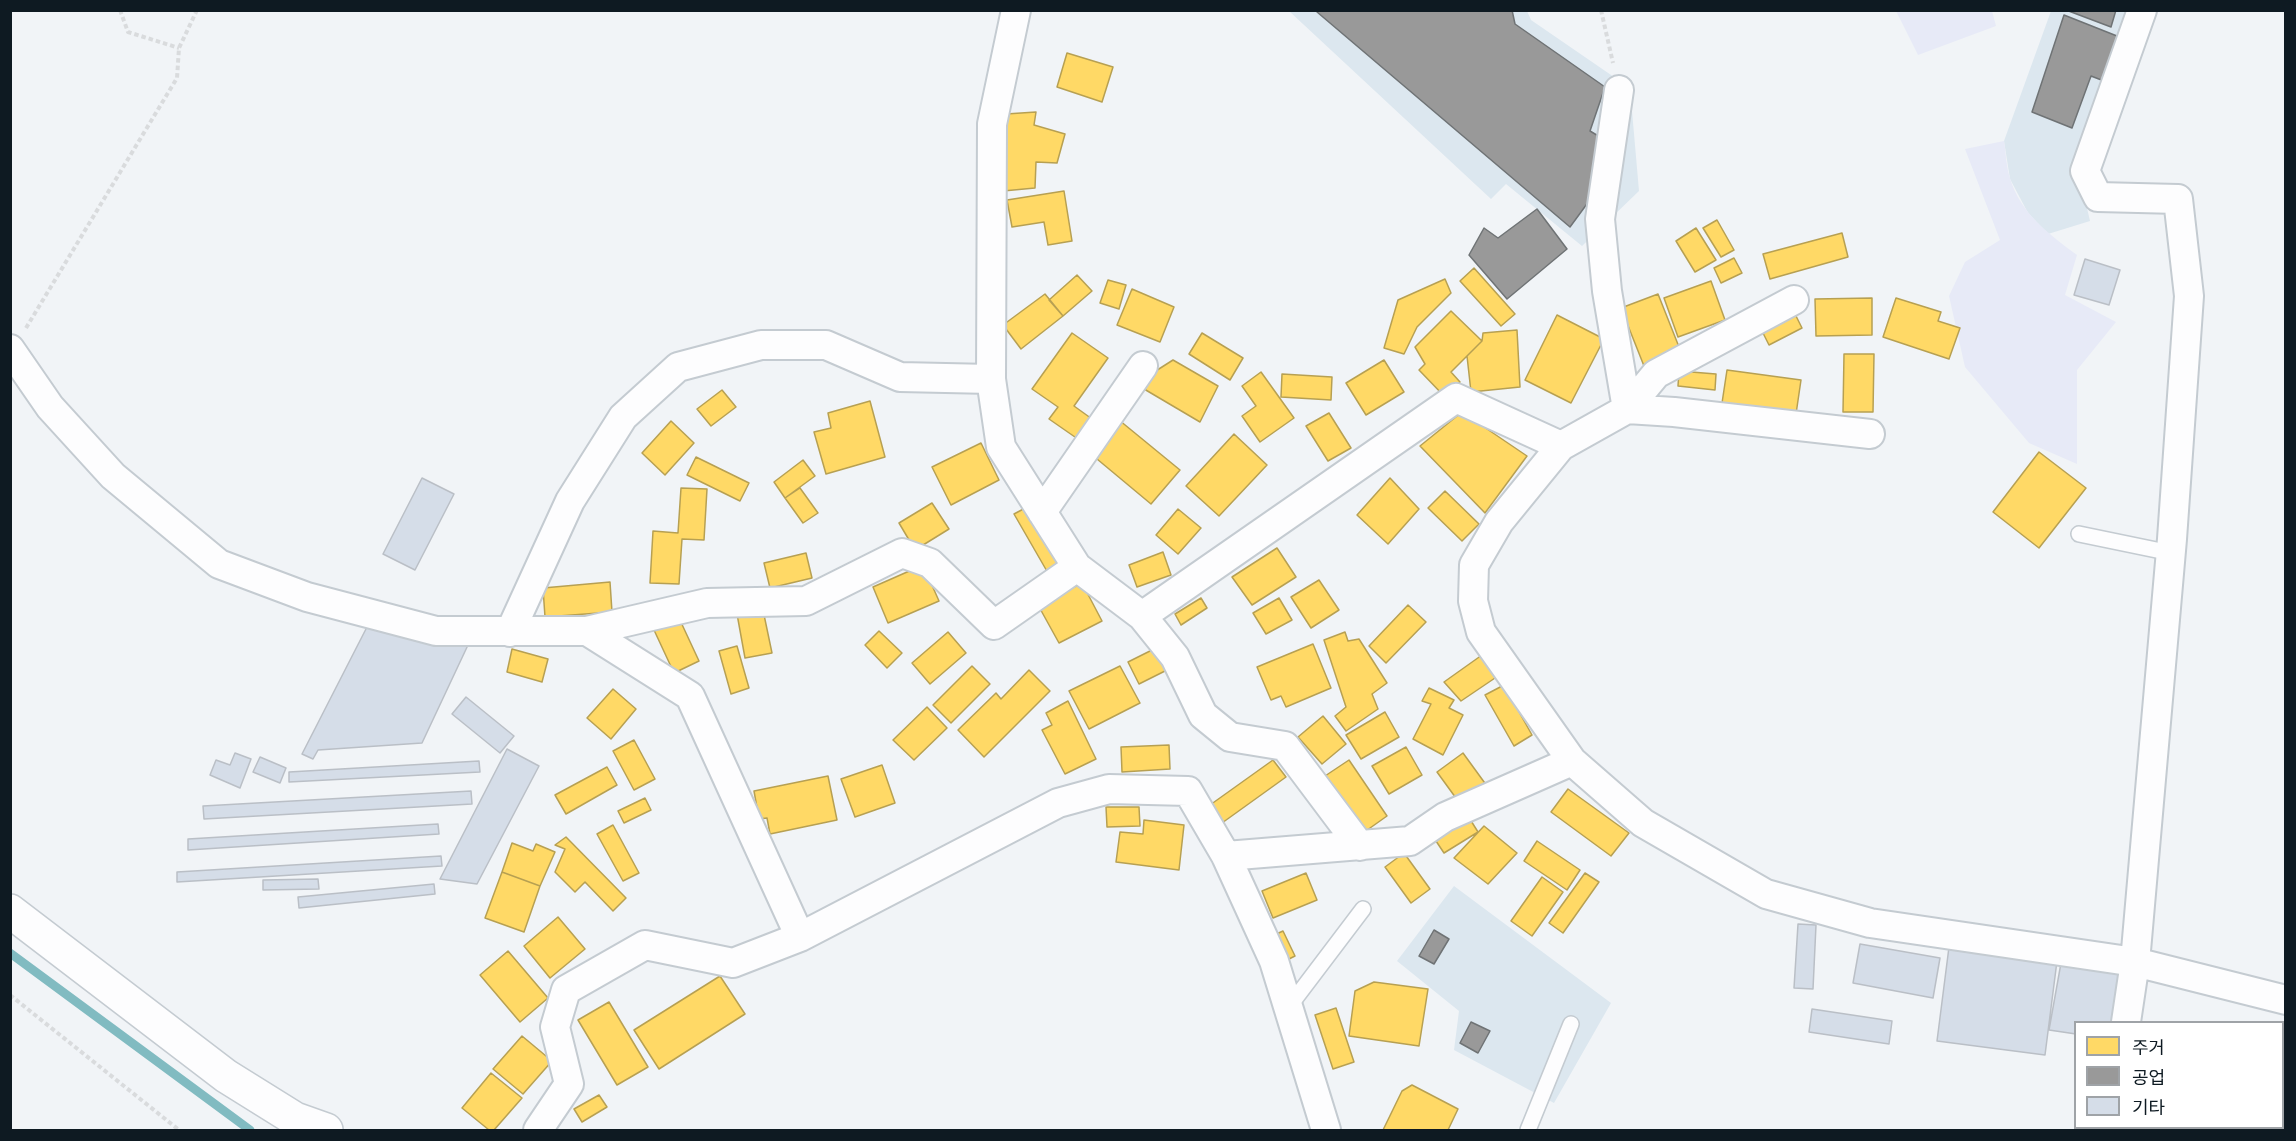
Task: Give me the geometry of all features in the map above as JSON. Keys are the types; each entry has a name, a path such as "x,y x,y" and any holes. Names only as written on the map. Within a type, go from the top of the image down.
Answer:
{"street":[{"path":"1016,10 992,124 991,379 1001,447 1077,567 1142,616 1175,657 1203,714 1230,737 1285,746 1360,846"},
{"path":"2126,1021 2135,962 2170,553 2189,296 2178,199 2098,197 2085,171 2142,10"},
{"path":"1618,90 1600,219 1607,291 1627,409"},
{"path":"1794,300 1656,374 1627,409 1561,446 1499,522 1474,564 1473,601 1481,632 1572,761 1643,823 1766,894 1870,922 2135,962 2286,1000"},
{"path":"510,632 570,501 622,417 678,367 761,345 826,345 900,377 991,379"},
{"path":"11,351 50,407 113,476 219,564 307,597 436,631 587,631 707,603 806,601 902,553 930,563 994,624 1077,567"},
{"path":"1042,512 1143,366"},
{"path":"1142,616 1456,398 1561,446"},
{"path":"1627,409 1674,412 1870,434"},
{"path":"587,631 690,696 800,937"},
{"path":"1226,856 1410,841 1445,817 1572,761"},
{"path":"538,1131 569,1084 555,1027 566,990 645,945 732,963 800,937 1058,803 1109,789 1188,791 1226,856 1274,961 1326,1131"},
{"path":"10,911 226,1076 295,1119 326,1131"}],"lane":[{"path":"2079,534 2170,553"},
{"path":"1288,1008 1363,909"},
{"path":"1528,1131 1571,1024"}],"path":[{"path":"120,10 128,32 179,48"},
{"path":"11,351 177,78 179,48 197,10"},
{"path":"1601,10 1618,90"},
{"path":"10,995 179,1131"}],"shaded area":[{"path":"1289,11 1527,11 1531,20 1630,88 1639,191 1582,246 1506,184 1491,199"},
{"path":"1896,11 1992,11 1996,26 1918,55"},
{"path":"2051,11 2132,11 2077,165 2090,221 2048,234 2028,213 2010,179 2004,141"},
{"path":"2004,141 2009,173 2021,202 2037,222 2077,255 2065,295 2116,322 2077,370 2077,464 2029,443 1965,367 1949,296 1965,262 2000,240 1965,149"},
{"path":"1454,886 1611,1003 1554,1103 1454,1050 1459,1011 1397,961"}],"building: 주거":[{"path":"1067,53 1113,67 1102,102 1057,87"},
{"path":"1036,112 1034,125 1065,134 1057,163 1036,162 1035,188 1003,191 1006,114"},
{"path":"1064,191 1072,241 1048,245 1044,222 1012,227 1007,200"},
{"path":"1717,220 1734,250 1721,257 1703,228"},
{"path":"1696,228 1716,260 1695,272 1676,241"},
{"path":"1842,233 1848,257 1770,279 1763,254"},
{"path":"1734,258 1742,273 1721,283 1714,268"},
{"path":"1474,268 1515,314 1501,326 1460,281"},
{"path":"1077,275 1092,291 1063,316 1049,300"},
{"path":"1445,279 1451,293 1417,327 1404,354 1384,348 1398,300"},
{"path":"1108,280 1126,285 1119,309 1100,303"},
{"path":"1711,281 1725,320 1678,337 1664,298"},
{"path":"1132,289 1174,307 1160,342 1117,325"},
{"path":"1045,294 1063,316 1021,349 1003,325"},
{"path":"1658,294 1681,352 1644,366 1621,308"},
{"path":"1872,298 1872,335 1816,336 1815,299"},
{"path":"1896,298 1941,312 1938,321 1960,328 1949,359 1883,337"},
{"path":"1451,311 1482,341 1451,372 1460,382 1445,397 1419,370 1425,364 1415,347"},
{"path":"1794,312 1802,328 1769,345 1761,329"},
{"path":"1557,315 1604,339 1571,403 1525,380"},
{"path":"1517,330 1520,387 1471,392 1467,356 1482,341 1483,333"},
{"path":"1072,333 1108,358 1074,406 1099,424 1085,444 1049,419 1058,407 1032,389"},
{"path":"1202,333 1243,358 1230,380 1189,354"},
{"path":"1844,354 1874,354 1873,412 1843,412"},
{"path":"1173,360 1218,386 1200,422 1139,386 1151,374"},
{"path":"1384,360 1404,392 1366,415 1346,383"},
{"path":"1727,370 1801,380 1796,414 1722,403"},
{"path":"1679,371 1716,374 1715,390 1678,386"},
{"path":"1261,372 1294,418 1260,442 1242,416 1256,406 1242,386"},
{"path":"1282,374 1332,377 1331,400 1281,397"},
{"path":"722,390 736,407 711,426 697,409"},
{"path":"870,401 885,457 826,474 814,432 831,428 828,413"},
{"path":"1462,412 1527,456 1485,513 1420,446"},
{"path":"1329,413 1351,448 1328,461 1306,426"},
{"path":"1119,420 1180,470 1151,504 1091,454"},
{"path":"671,421 694,443 665,475 642,453"},
{"path":"1234,434 1267,465 1219,516 1186,486"},
{"path":"981,443 999,480 951,505 932,467"},
{"path":"2039,452 2086,488 2039,548 1993,512"},
{"path":"696,457 749,483 740,501 687,475"},
{"path":"803,460 815,476 785,498 774,482"},
{"path":"1390,478 1419,509 1388,544 1357,515"},
{"path":"681,488 707,489 704,540 682,539 679,584 650,583 653,531 678,533"},
{"path":"800,488 818,513 803,523 785,498"},
{"path":"1445,491 1479,524 1462,541 1428,508"},
{"path":"932,503 949,529 915,550 899,523"},
{"path":"1029,506 1062,565 1048,573 1014,514"},
{"path":"1178,509 1201,528 1178,554 1156,535"},
{"path":"1277,548 1296,577 1252,605 1232,577"},
{"path":"1163,552 1171,575 1137,587 1129,565"},
{"path":"806,553 812,578 770,588 764,563"},
{"path":"923,565 939,601 888,623 873,587"},
{"path":"1319,580 1339,610 1311,628 1291,597"},
{"path":"610,582 612,612 545,617 543,588"},
{"path":"1082,583 1102,621 1059,643 1038,605"},
{"path":"1201,598 1207,608 1181,625 1175,614"},
{"path":"1279,598 1292,620 1266,634 1253,613"},
{"path":"1408,605 1426,622 1386,663 1369,646"},
{"path":"763,610 772,653 745,658 737,614"},
{"path":"679,618 699,661 674,673 654,630"},
{"path":"879,631 902,653 887,668 865,645"},
{"path":"948,632 966,653 930,684 912,663"},
{"path":"1345,632 1348,641 1359,639 1387,683 1372,694 1378,709 1346,731 1335,716 1346,707 1324,640"},
{"path":"1313,644 1331,688 1286,707 1281,696 1271,700 1257,667"},
{"path":"737,646 749,688 731,694 719,651"},
{"path":"1156,648 1167,670 1139,684 1128,662"},
{"path":"512,649 548,659 542,682 507,672"},
{"path":"1482,655 1498,676 1461,701 1444,682"},
{"path":"972,666 990,684 951,723 933,705"},
{"path":"1120,666 1140,703 1089,729 1069,691"},
{"path":"1029,670 1050,691 984,757 958,730 996,693 1001,699"},
{"path":"1504,685 1532,735 1514,746 1485,695"},
{"path":"1429,688 1454,700 1449,708 1463,715 1443,755 1413,739 1431,704 1422,701"},
{"path":"613,689 636,709 611,739 587,718"},
{"path":"1068,701 1096,759 1065,774 1042,730 1052,725 1046,713"},
{"path":"927,707 947,728 914,760 893,740"},
{"path":"1385,712 1399,737 1361,759 1346,735"},
{"path":"1323,716 1346,744 1322,764 1298,737"},
{"path":"634,740 655,779 634,790 613,751"},
{"path":"1169,745 1170,769 1122,772 1121,747"},
{"path":"1406,747 1422,775 1389,794 1372,766"},
{"path":"1463,753 1487,786 1461,805 1437,772"},
{"path":"1273,760 1286,777 1222,823 1210,805"},
{"path":"1349,760 1387,816 1363,833 1325,776"},
{"path":"882,765 895,803 855,817 841,779"},
{"path":"607,767 617,785 566,814 555,795"},
{"path":"828,776 837,820 770,834 767,818 759,819 754,791"},
{"path":"1568,789 1629,833 1611,856 1551,812"},
{"path":"645,798 651,810 624,823 618,811"},
{"path":"1106,807 1139,807 1140,826 1107,827"},
{"path":"1468,816 1478,832 1444,853 1434,838"},
{"path":"1144,820 1184,825 1179,870 1116,862 1120,832 1143,834"},
{"path":"613,825 639,873 623,881 597,834"},
{"path":"1484,826 1517,853 1488,884 1454,858"},
{"path":"566,837 626,898 613,911 585,882 575,892 555,872 565,849 555,845"},
{"path":"1537,841 1580,870 1567,890 1524,861"},
{"path":"512,843 533,851 536,844 555,852 540,886 502,872"},
{"path":"1404,853 1430,889 1411,903 1385,867"},
{"path":"502,872 540,886 524,932 485,918"},
{"path":"1306,873 1317,900 1273,918 1262,891"},
{"path":"1585,873 1599,882 1563,933 1549,923"},
{"path":"1542,877 1563,892 1532,936 1511,921"},
{"path":"558,917 585,949 550,978 524,946"},
{"path":"1283,931 1295,956 1283,962 1272,936"},
{"path":"508,951 548,998 520,1022 480,975"},
{"path":"720,976 745,1014 659,1069 634,1030"},
{"path":"1374,982 1428,989 1419,1046 1349,1036 1355,991"},
{"path":"609,1002 648,1067 617,1085 578,1020"},
{"path":"1336,1008 1354,1062 1333,1069 1315,1015"},
{"path":"522,1036 552,1061 523,1094 493,1069"},
{"path":"491,1073 522,1098 494,1130 489,1130 462,1108"},
{"path":"1412,1085 1458,1109 1448,1130 1383,1130 1402,1091"},
{"path":"599,1095 607,1107 582,1122 574,1109"}],"building: 공업":[{"path":"1319,10 1512,10 1515,24 1605,87 1590,131 1600,137 1595,193 1570,227 1317,12"},
{"path":"2066,10 2116,10 2111,27"},
{"path":"2064,15 2122,38 2104,81 2091,76 2072,128 2032,112"},
{"path":"1537,209 1567,249 1507,299 1469,255 1484,228 1498,238"},
{"path":"1434,930 1449,939 1434,964 1419,956"},
{"path":"1471,1022 1490,1031 1478,1053 1460,1043"}],"building: 기타":[{"path":"2085,259 2120,270 2109,305 2074,295"},
{"path":"422,478 454,494 415,570 383,554"},
{"path":"368,625 468,645 422,743 318,750 313,759 302,754"},
{"path":"466,697 514,736 500,753 452,714"},
{"path":"507,749 539,766 477,884 440,879"},
{"path":"235,753 251,759 240,788 210,775 216,760 230,765"},
{"path":"260,757 286,768 280,783 253,772"},
{"path":"479,761 480,772 289,782 289,772"},
{"path":"471,791 472,804 204,819 203,806"},
{"path":"438,824 439,834 188,850 188,839"},
{"path":"441,856 442,866 177,882 177,872"},
{"path":"318,879 319,889 263,890 263,880"},
{"path":"434,884 435,894 299,908 298,897"},
{"path":"1798,924 1816,925 1813,989 1794,988"},
{"path":"1860,944 1940,958 1933,998 1853,983"},
{"path":"1949,947 2057,961 2045,1055 1937,1041"},
{"path":"2061,963 2123,974 2114,1021 2074,1021 2074,1034 2049,1030"},
{"path":"1812,1009 1892,1021 1889,1044 1809,1032"}],"waterway":[{"path":"10,953 250,1130"}]}
